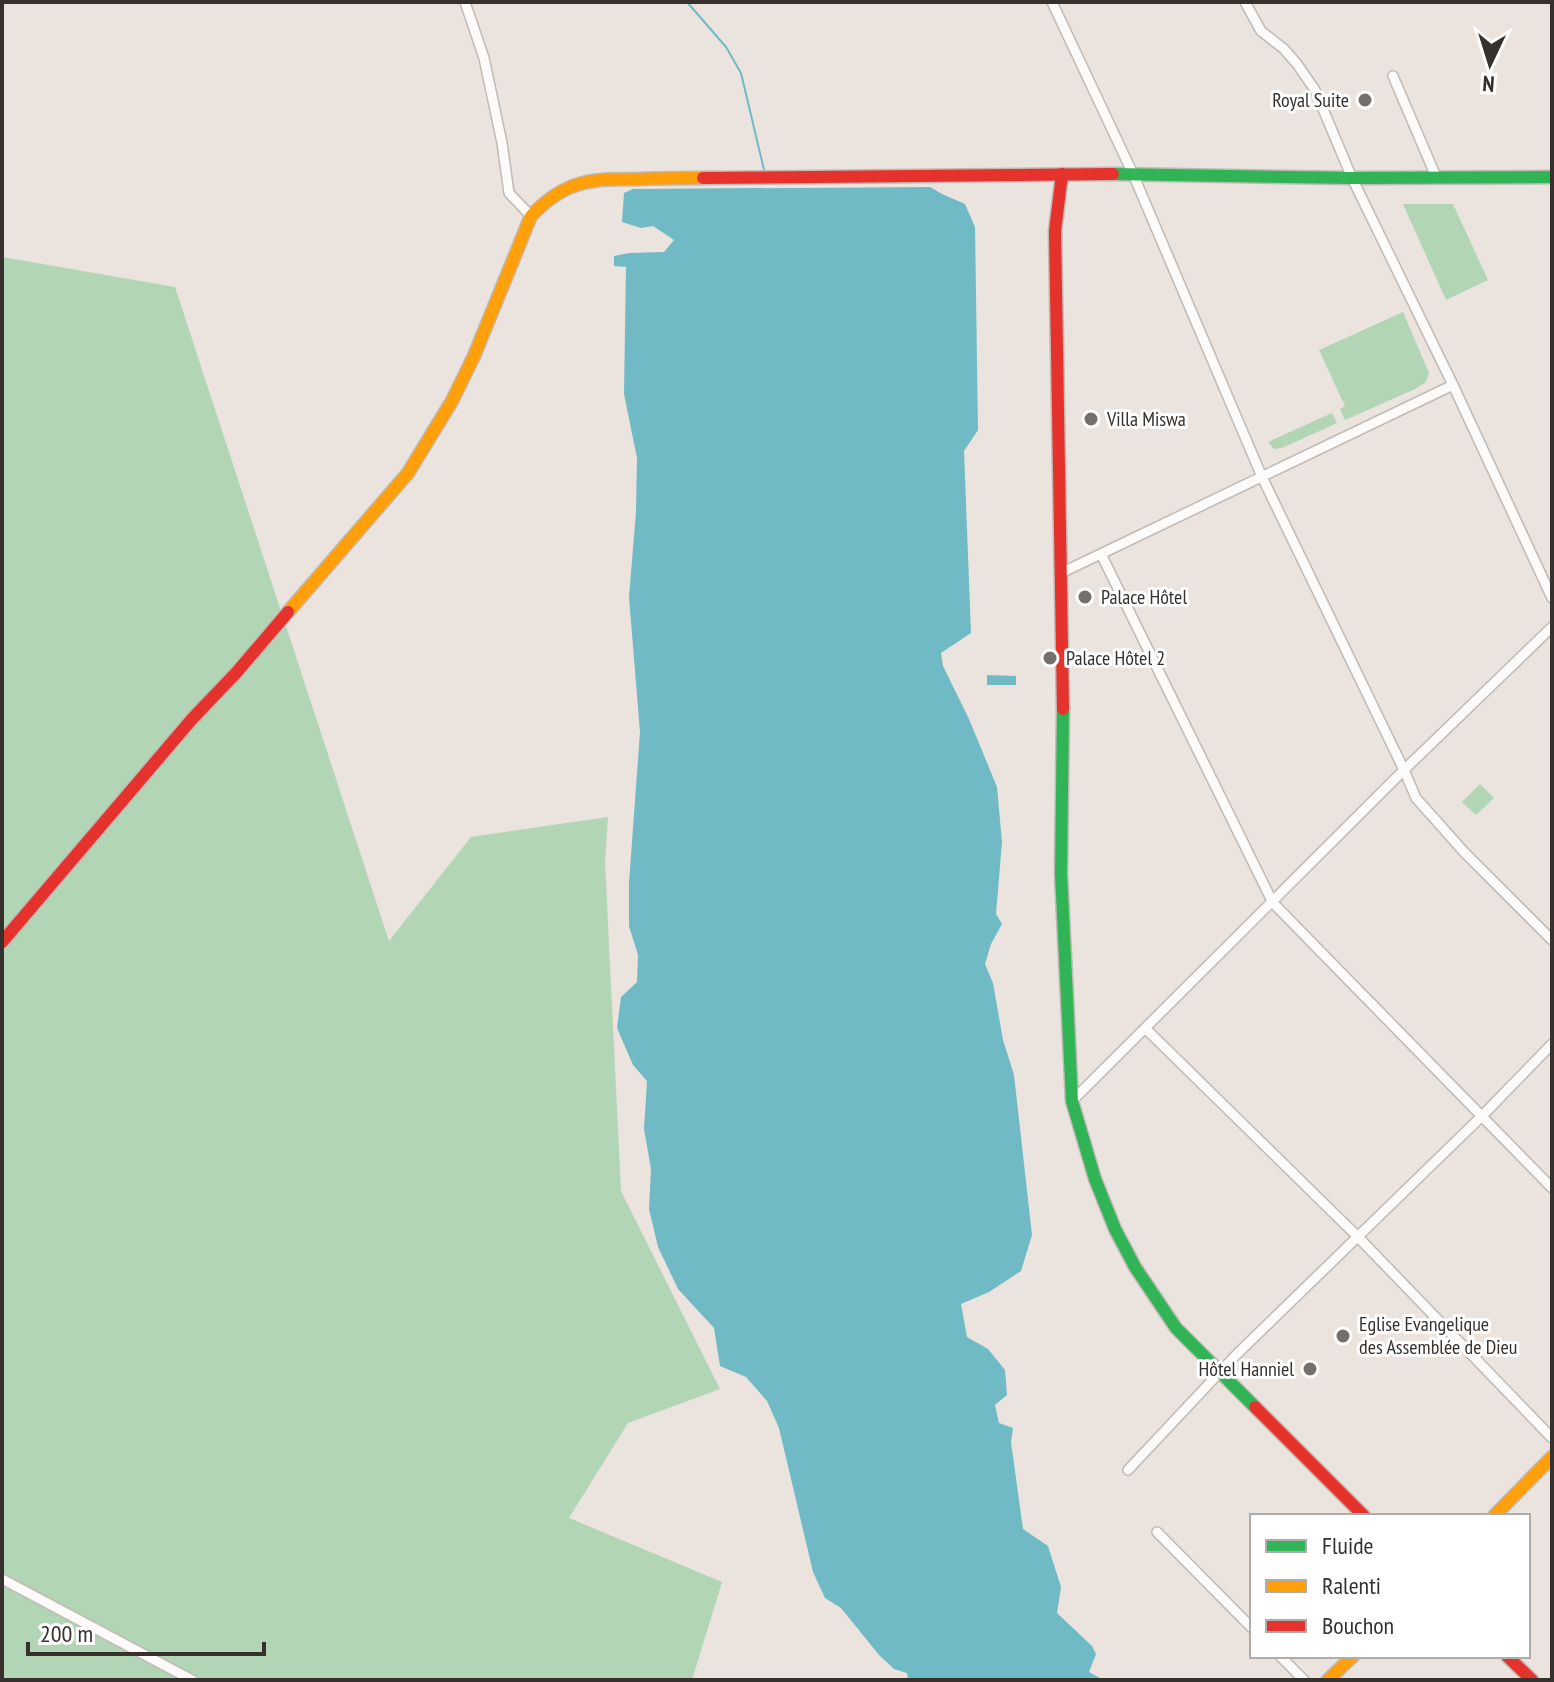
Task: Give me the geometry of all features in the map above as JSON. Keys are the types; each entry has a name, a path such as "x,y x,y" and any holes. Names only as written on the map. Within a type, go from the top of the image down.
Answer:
{"street":[{"path":"465,2 484,58 509,193 531,216"},
{"path":"1052,2 1133,174 1262,477 1416,798 1464,852 1552,940"},
{"path":"1245,2 1261,31 1297,64 1315,90 1352,178 1552,598"},
{"path":"1393,76 1437,179"},
{"path":"1062,174 1055,231 1063,681 1061,874 1072,1101 1095,1179 1115,1229 1135,1267 1176,1328 1362,1514"},
{"path":"2,942 408,473 452,401 474,356 531,216 565,187 597,179 1062,174 1437,179 1552,177"},
{"path":"1061,573 1453,385"},
{"path":"1101,554 1273,903 1552,1188"},
{"path":"1072,1101 1552,627"},
{"path":"1146,1029 1358,1237 1552,1438"},
{"path":"1128,1470 1220,1372 1552,1044"},
{"path":"1496,1514 1552,1457"},
{"path":"1157,1532 1250,1626"},
{"path":"2,1579 192,1680"},
{"path":"1282,1658 1304,1680"},
{"path":"1328,1680 1351,1658"},
{"path":"1509,1658 1532,1680"}],"green space":[{"path":"1403,204 1453,204 1488,280 1446,300"},
{"path":"2,257 175,287 389,941 471,837 608,817 605,862 621,1191 720,1389 628,1423 569,1518 722,1582 692,1680 2,1680"},
{"path":"1403,312 1429,373 1426,382 1345,420 1340,409 1345,406 1319,350"},
{"path":"1332,413 1337,423 1282,448 1274,449 1268,442"},
{"path":"1480,784 1494,798 1476,815 1462,802"}],"water":[{"path":"930,187 965,204 975,227 978,430 964,451 971,633 941,653 943,666 997,787 1002,842 996,914 1002,924 985,964 993,983 1003,1040 1014,1075 1032,1235 1021,1271 989,1292 961,1304 967,1337 988,1349 1005,1370 1007,1395 995,1405 999,1423 1013,1428 1011,1442 1023,1529 1048,1546 1061,1587 1057,1613 1092,1646 1096,1654 1089,1672 1099,1680 908,1680 907,1673 894,1669 841,1608 825,1598 813,1572 779,1428 767,1401 746,1377 720,1366 714,1328 678,1289 658,1247 649,1209 651,1169 644,1129 647,1081 633,1065 617,1028 621,997 637,982 638,955 629,926 629,883 640,732 629,597 637,458 624,394 626,267 614,266 614,256 664,252 674,240 653,226 641,228 622,222 624,193 633,189"},
{"path":"987,675 1016,676 1016,685 987,685"}],"waterway":[{"path":"687,2 726,47 741,73 765,174"}],"traffic: fast":[{"path":"1113,174 1552,177"},
{"path":"1063,709 1061,874 1072,1101 1095,1179 1115,1229 1135,1267 1176,1328 1255,1407"}],"traffic: slow":[{"path":"288,612 408,473 452,401 474,356 531,216 568,188 594,181 703,178"},
{"path":"1496,1514 1552,1457"},
{"path":"1328,1680 1351,1658"}],"traffic: jam":[{"path":"1062,174 1055,231 1063,709"},
{"path":"703,178 1113,174"},
{"path":"2,942 192,719 288,612"},
{"path":"1255,1407 1362,1514"},
{"path":"1509,1658 1532,1680"}],"place":[{"name":"Royal Suite","path":"1365,100"},
{"name":"Villa Miswa","path":"1091,419"},
{"name":"Palace Hôtel","path":"1085,597"},
{"name":"Palace Hôtel 2","path":"1050,658"},
{"name":"Eglise Evangelique des Assemblée de Dieu","path":"1343,1336"},
{"name":"Hôtel Hanniel","path":"1310,1369"}]}
